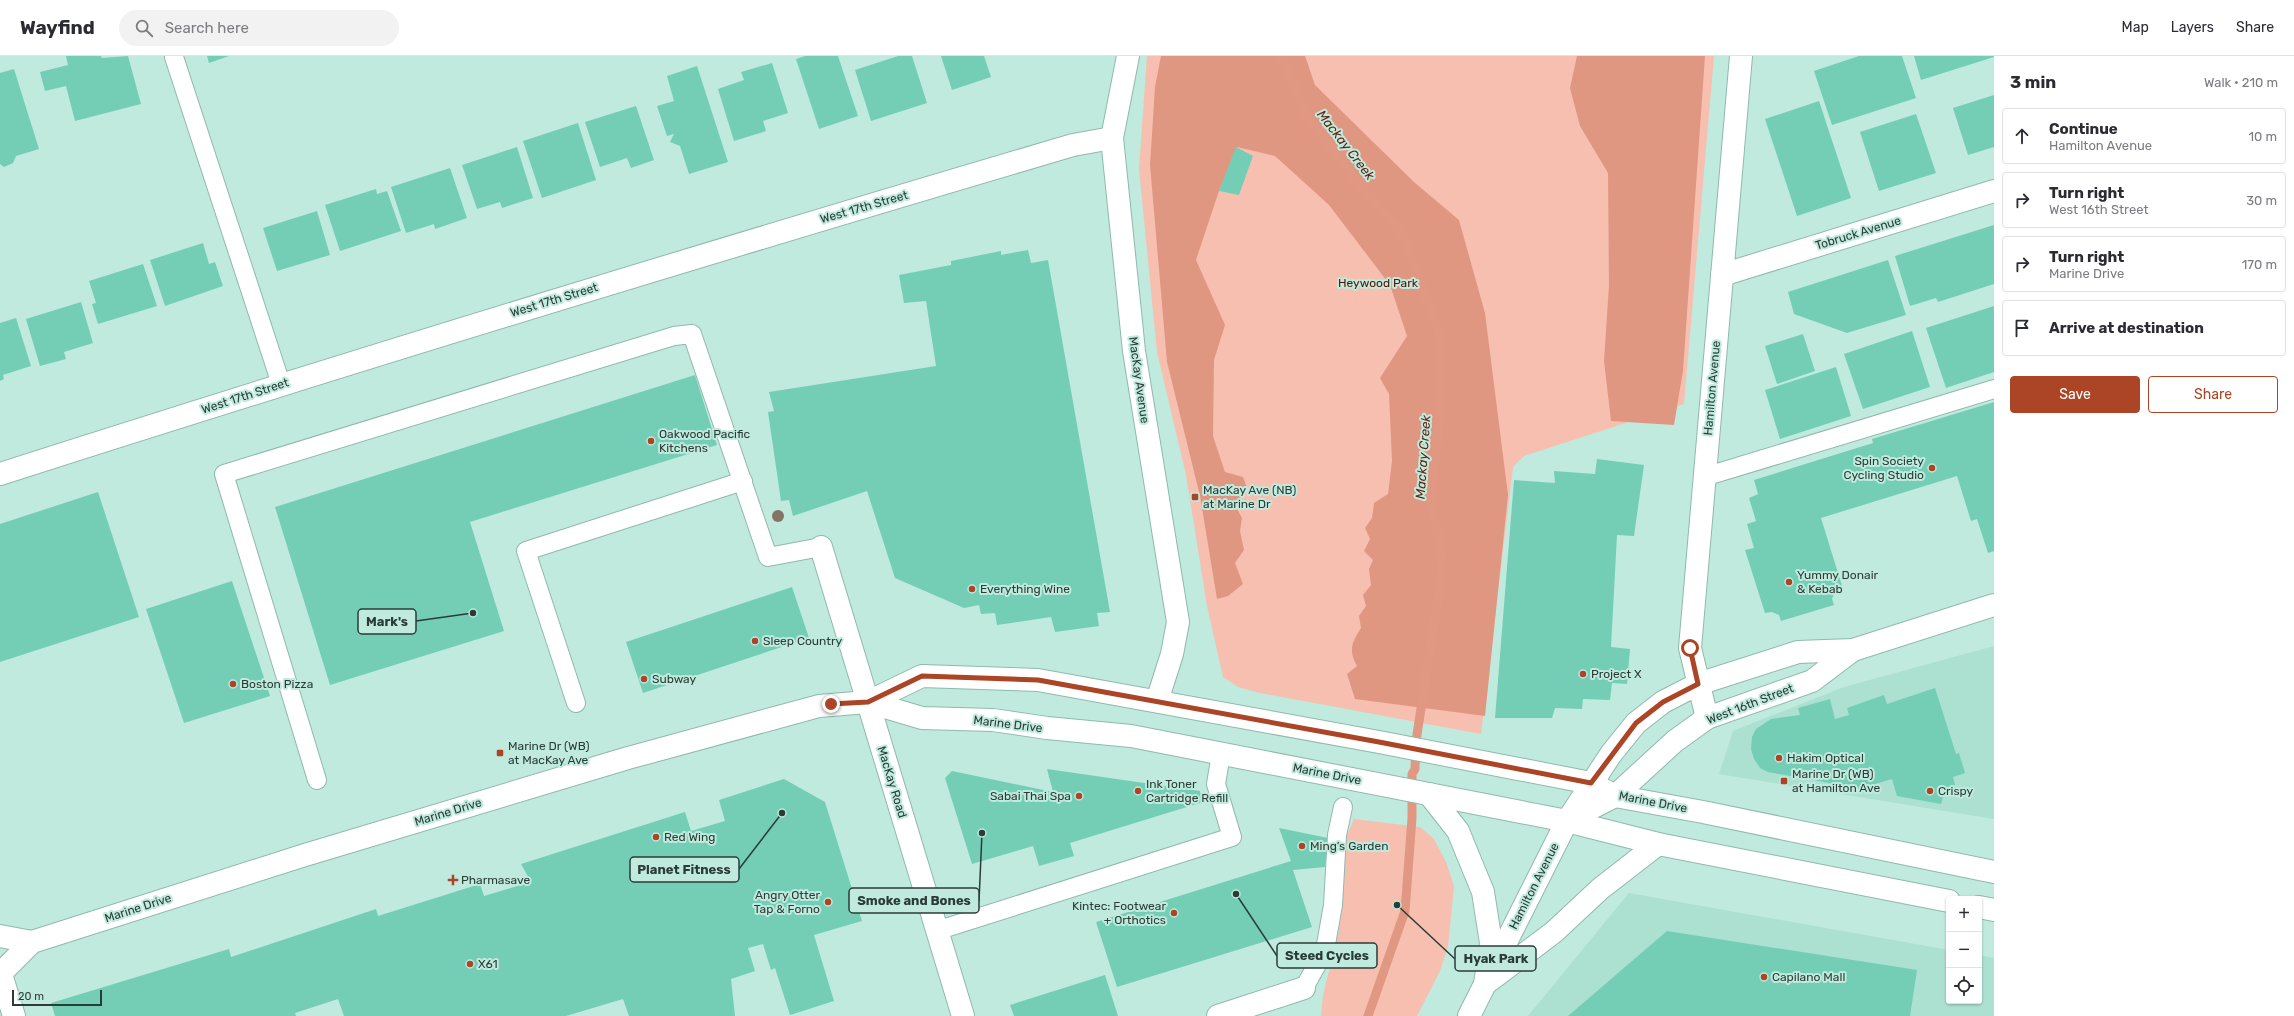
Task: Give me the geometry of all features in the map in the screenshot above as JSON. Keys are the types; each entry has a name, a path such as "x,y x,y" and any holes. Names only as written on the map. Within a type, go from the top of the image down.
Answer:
{"main road":[{"name":"MacKay Avenue","path":"1128,56 1112,138 1134,351 1178,622 1172,654 1157,701"},
{"name":"Hamilton Avenue","path":"1707,718 1690,648 1741,56"},
{"name":"West 17th Street","path":"0,474 281,384 699,256 1073,146 1112,138"},
{"name":"Tobruck Avenue","path":"1722,275 1994,191"},
{"name":"MacKay Road","path":"821,547 936,931 963,1016"},
{"name":"West 16th Street","path":"1567,821 1591,783 1636,723 1663,702 1698,684 1798,652 1853,650 1994,605"},
{"name":"West 16th Street","path":"1567,821 1615,796 1674,742 1707,718 1812,681 1853,650"},
{"name":"Marine Drive","path":"868,702 922,676 1038,680 1379,742 1591,783 1615,796 1710,813 1994,872"},
{"name":"Marine Drive","path":"0,973 32,942 312,853 628,758 818,706 868,702 922,718 993,720 1047,728 1130,736 1567,821 1658,844 1946,900"},
{"path":"1429,794 1458,831 1483,892 1491,943 1485,984"},
{"name":"Hamilton Avenue","path":"1469,1016 1567,821"},
{"path":"1485,984 1554,932 1600,889 1658,844"},
{"path":"1982,908 1994,910"},
{"name":"Marine Drive","path":"0,936 32,942"},
{"path":"0,973 14,1016"},
{"path":"1218,1016 1304,988"}],"lane":[{"path":"174,57 281,384"},
{"path":"317,780 224,474 674,336 692,334 768,557 821,547"},
{"path":"1704,477 1994,389"},
{"path":"576,703 526,551 743,481"},
{"path":"936,931 1232,837 1216,784 1221,754"},
{"path":"1304,988 1325,950 1333,905 1337,835 1343,806"}],"shaded area":[{"path":"1161,56 1305,56 1315,85 1414,182 1459,220 1485,313 1508,495 1485,716 1355,699 1347,674 1357,666 1354,660 1352,646 1361,628 1359,616 1366,606 1363,595 1371,585 1369,569 1373,560 1364,551 1370,539 1365,528 1372,518 1374,503 1388,494 1392,461 1389,394 1380,378 1407,336 1390,285 1329,205 1275,156 1237,147 1219,191 1196,260 1225,325 1214,360 1213,436 1225,472 1243,477 1247,488 1236,507 1242,518 1240,531 1244,550 1235,563 1243,584 1228,596 1217,599 1200,496 1167,362 1150,165 1155,87"},
{"path":"1577,56 1705,56 1683,371 1674,425 1611,421 1604,361 1609,285 1608,173 1580,126 1570,88"},
{"path":"1994,646 1994,819 1719,774 1733,731 1844,687"},
{"path":"1629,893 1946,949 1946,1004 1982,1004 1982,956 1994,958 1994,1016 1528,1016"}],"green space":[{"name":"Heywood Park","path":"1147,56 1714,56 1684,404 1524,456 1513,467 1481,734 1260,693 1238,687 1223,677 1207,606 1186,475 1157,352 1139,169"},
{"path":"1354,819 1420,827 1434,839 1446,862 1454,886 1448,946 1440,971 1417,1016 1321,1016 1323,995 1339,931 1345,840"}],"building":[{"path":"66,56 101,56 102,58 128,56 141,104 75,121 66,86 45,91 40,72 68,65"},
{"path":"207,56 229,56 209,63"},
{"path":"805,56 838,56 858,116 819,129 796,59"},
{"path":"898,56 912,56 927,103 871,121 855,70"},
{"path":"941,56 984,56 991,77 952,90"},
{"path":"1859,56 1902,56 1916,98 1832,125 1814,71"},
{"path":"1914,56 1994,56 1994,57 1921,80"},
{"path":"772,63 788,113 763,121 766,131 734,141 718,89 744,80 741,72"},
{"path":"697,66 728,162 689,174 680,146 670,142 674,134 667,136 657,106 674,101 667,76"},
{"path":"14,69 39,149 16,156 13,163 4,167 0,164 0,73"},
{"path":"1994,95 1994,147 1968,155 1953,108"},
{"path":"1819,101 1851,198 1797,216 1765,119"},
{"path":"636,106 654,160 631,168 627,158 600,167 585,122"},
{"path":"1916,114 1936,173 1879,191 1860,132"},
{"path":"578,123 596,180 542,198 523,141"},
{"path":"517,147 533,198 502,208 500,202 477,209 462,165"},
{"path":"1236,147 1253,156 1239,195 1219,191"},
{"path":"450,168 467,218 435,229 434,224 406,233 391,187"},
{"path":"376,189 377,194 387,191 401,231 340,251 325,205"},
{"path":"317,211 330,255 277,271 263,228"},
{"path":"1994,225 1994,284 1938,302 1936,298 1910,306 1895,256"},
{"path":"203,243 209,264 215,262 223,286 165,306 150,260"},
{"path":"1028,250 1031,263 1048,260 1110,612 1097,613 1099,626 1055,632 1051,617 997,625 995,613 981,614 979,605 964,608 895,578 867,491 793,516 789,500 781,501 768,412 774,411 769,392 936,366 926,301 904,303 899,275 951,265 951,261 1001,251 1001,255"},
{"path":"1888,260 1906,315 1847,333 1794,314 1788,292"},
{"path":"143,264 157,306 98,324 92,304 96,303 89,281"},
{"path":"81,302 93,343 64,352 66,359 40,366 26,319"},
{"path":"1994,306 1994,372 1946,388 1926,328"},
{"path":"16,318 31,366 3,375 4,379 0,381 0,323"},
{"path":"1912,331 1930,387 1863,409 1844,354"},
{"path":"1803,334 1815,371 1777,384 1765,346"},
{"path":"1836,367 1851,416 1780,439 1765,390"},
{"path":"695,375 717,445 470,522 504,631 330,685 275,507"},
{"path":"1994,402 1994,551 1988,553 1977,519 1971,521 1957,476 1821,518 1843,589 1835,591 1832,599 1834,605 1781,621 1779,615 1772,612 1765,613 1745,550 1754,548 1747,524 1756,521 1749,498 1758,494 1754,480 1873,443 1872,439"},
{"path":"1597,459 1644,465 1634,536 1617,535 1611,647 1630,649 1627,684 1612,683 1610,700 1583,699 1582,709 1555,708 1552,718 1495,718 1514,480 1555,483 1554,471 1595,474"},
{"path":"98,492 139,617 0,662 0,524"},
{"path":"232,581 270,696 184,723 146,609"},
{"path":"792,587 809,638 643,693 626,642"},
{"path":"1935,688 1956,754 1959,753 1965,773 1953,777 1955,785 1941,789 1943,797 1941,804 1897,796 1892,779 1875,784 1875,791 1768,772 1760,768 1754,759 1751,749 1752,737 1756,729 1771,719 1800,715 1798,708 1830,699 1835,719 1849,715 1847,708 1884,695 1887,704"},
{"path":"1047,769 1200,791 1203,802 1070,843 1074,856 1039,866 1033,846 972,864 945,778 952,771 1053,792"},
{"path":"784,779 825,802 862,921 814,935 834,1001 790,1015 775,968 771,970 763,944 748,948 755,971 731,979 735,1016 629,1016 623,999 566,1016 344,1016 338,999 295,1013 296,1016 55,1016 51,1003 229,949 231,957 376,909 378,916 480,884 484,896 531,882 521,864 685,812 691,831 725,821 719,800"},
{"path":"1279,828 1328,838 1325,867 1293,870 1312,927 1117,987 1096,922 1291,861"},
{"name":"Capilano Mall","path":"1667,931 1917,970 1910,1016 1568,1016"},
{"path":"1105,975 1118,1016 1014,1016 1010,1005"}],"waterway":[{"name":"Mackay Creek","path":"1281,56 1306,115 1356,180 1401,231 1439,333 1440,409 1431,498 1443,565 1416,741 1415,769 1412,774 1412,818 1405,911 1368,1016"}],"place":[{"name":"Oakwood Pacific Kitchens","path":"651,441"},
{"name":"Spin Society Cycling Studio","path":"1932,468"},
{"name":"MacKay Ave (NB) at Marine Dr","path":"1195,497"},
{"name":"Yummy Donair & Kebab","path":"1789,582"},
{"name":"Everything Wine","path":"972,589"},
{"name":"Mark's","path":"473,613"},
{"name":"Sleep Country","path":"755,641"},
{"name":"Project X","path":"1583,674"},
{"name":"Subway","path":"644,679"},
{"name":"Boston Pizza","path":"233,684"},
{"name":"Marine Dr (WB) at MacKay Ave","path":"500,753"},
{"name":"Hakim Optical","path":"1779,758"},
{"name":"Marine Dr (WB) at Hamilton Ave","path":"1784,781"},
{"name":"Ink Toner Cartridge Refill","path":"1138,791"},
{"name":"Crispy","path":"1930,791"},
{"name":"Sabai Thai Spa","path":"1079,796"},
{"name":"Planet Fitness","path":"782,813"},
{"name":"Smoke and Bones","path":"982,833"},
{"name":"Red Wing","path":"656,837"},
{"name":"Ming’s Garden","path":"1302,846"},
{"name":"Pharmasave","path":"453,880"},
{"name":"Steed Cycles","path":"1236,894"},
{"name":"Angry Otter Tap & Forno","path":"828,902"},
{"name":"Hyak Park","path":"1397,905"},
{"name":"Kintec: Footwear + Orthotics","path":"1174,913"},
{"name":"X61","path":"470,964"},
{"name":"Capilano Mall","path":"1764,977"}],"route":[{"path":"831,704 868,702 908,681 922,676 1038,680 1095,689 1591,783 1611,754 1636,723 1663,702 1698,684 1691,659 1690,648"}]}
